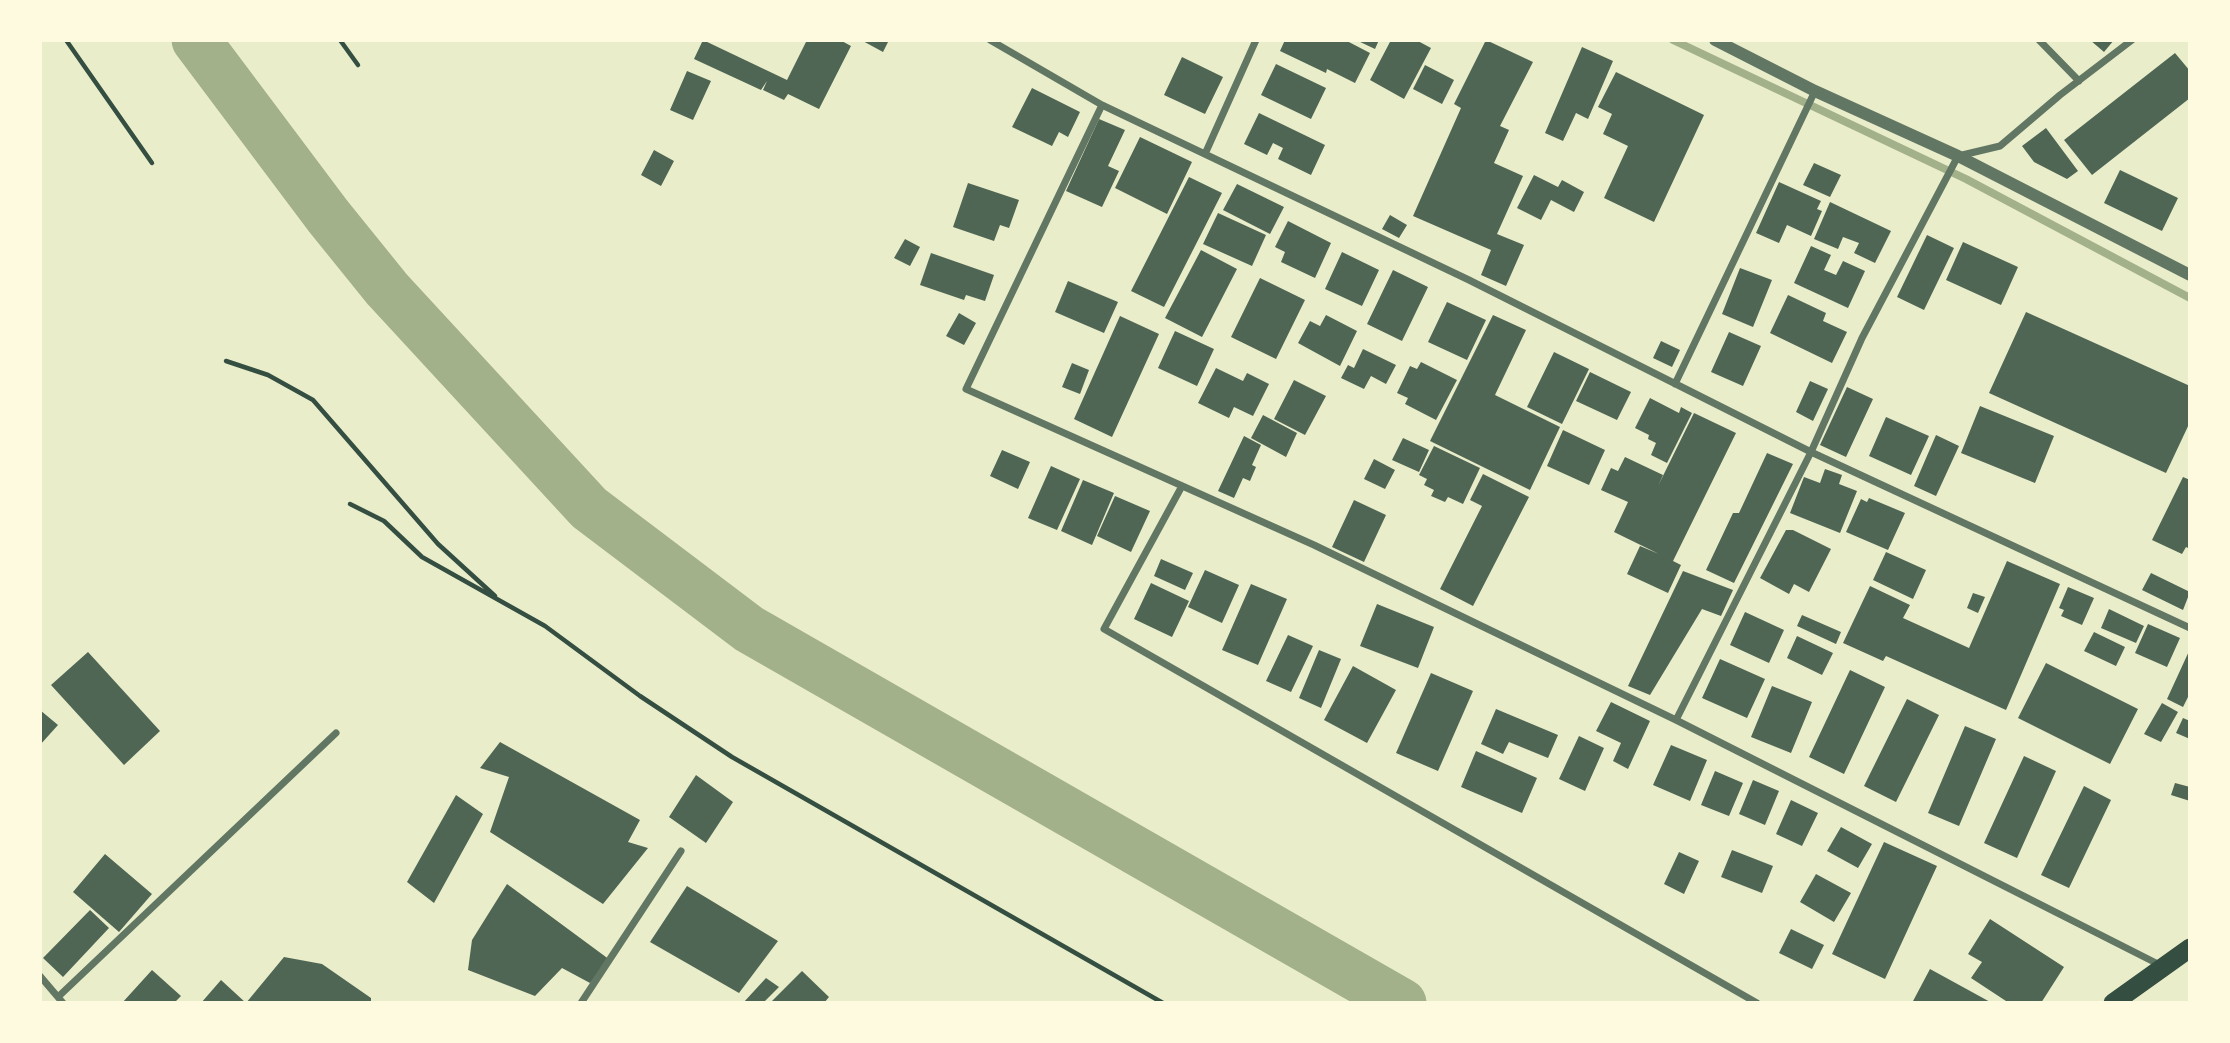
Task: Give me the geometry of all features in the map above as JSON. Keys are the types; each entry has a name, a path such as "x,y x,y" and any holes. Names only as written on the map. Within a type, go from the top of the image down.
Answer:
{"highway":[{"path":"2113,1003 2190,948"}],"street":[{"path":"990,40 1102,105 1811,452 2190,628"},
{"path":"1205,154 1256,40"},
{"path":"1714,40 1815,91 1958,156 2190,275"},
{"path":"2039,40 2079,81"},
{"path":"1676,720 1811,452 1862,338 1958,156 2000,146 2132,40"},
{"path":"1675,384 1815,91"},
{"path":"1102,105 966,389 1326,551 1676,720 2164,967"},
{"path":"1182,486 1104,629 1757,1003"},
{"path":"40,976 61,1000 336,733"},
{"path":"581,1003 681,851"}],"path":[{"path":"66,40 152,163"},
{"path":"340,40 358,65"},
{"path":"226,361 268,375 313,400 438,544 501,601"},
{"path":"351,504 384,521 422,557 545,626 640,696 732,757 1163,1003"}],"building":[{"path":"703,40 787,80 807,40 840,40 851,46 819,109 788,94 784,100 763,90 767,81 761,90 694,59"},
{"path":"861,40 889,40 883,52"},
{"path":"1285,40 1345,40 1370,53 1355,83 1327,69 1326,73 1280,51"},
{"path":"1356,40 1379,40 1375,49"},
{"path":"1391,40 1416,40 1431,48 1404,99 1370,80"},
{"path":"1486,40 1533,62 1500,126 1509,130 1494,163 1523,176 1497,234 1524,245 1506,286 1481,275 1491,250 1413,216 1461,108 1454,104"},
{"path":"2090,40 2114,40 2104,52"},
{"path":"1582,47 1613,61 1588,119 1576,113 1563,141 1545,133"},
{"path":"2175,53 2190,71 2190,98 2092,175 2064,140"},
{"path":"1182,57 1223,77 1205,114 1164,95"},
{"path":"1276,64 1326,88 1311,119 1261,95"},
{"path":"1425,65 1454,80 1442,104 1413,89"},
{"path":"687,71 711,81 693,120 670,110"},
{"path":"1616,72 1704,115 1654,222 1604,198 1628,146 1603,134 1612,114 1598,107"},
{"path":"1032,88 1080,112 1068,137 1059,132 1052,146 1012,127"},
{"path":"1259,113 1325,145 1311,175 1278,159 1283,148 1273,143 1267,155 1244,144"},
{"path":"1099,119 1125,130 1108,166 1119,171 1102,207 1066,191"},
{"path":"2046,128 2078,171 2067,179 2034,162 2022,146"},
{"path":"1140,137 1192,162 1167,214 1115,188"},
{"path":"654,150 674,161 661,186 641,175"},
{"path":"1814,163 1841,175 1830,197 1803,185"},
{"path":"2120,170 2178,198 2162,231 2104,203"},
{"path":"1534,175 1558,187 1562,180 1584,192 1574,212 1551,200 1541,220 1517,208"},
{"path":"1189,177 1222,193 1164,307 1131,291"},
{"path":"1779,182 1821,201 1817,209 1822,211 1811,236 1787,225 1779,243 1756,233"},
{"path":"968,183 1019,200 1009,228 1000,225 994,241 953,227"},
{"path":"1237,184 1284,207 1270,234 1223,210"},
{"path":"1830,202 1891,231 1875,263 1854,253 1859,243 1843,237 1838,249 1814,239"},
{"path":"1218,213 1266,235 1252,266 1203,244"},
{"path":"1390,215 1407,225 1399,238 1382,229"},
{"path":"1288,221 1331,243 1315,278 1281,262 1285,252 1275,247"},
{"path":"1927,235 1954,248 1924,310 1897,297"},
{"path":"905,239 920,247 910,266 894,258"},
{"path":"1963,242 2018,267 2001,305 1946,280"},
{"path":"1811,246 1831,255 1824,270 1836,275 1843,261 1865,271 1848,308 1794,283"},
{"path":"1201,250 1237,269 1202,337 1165,318"},
{"path":"1342,252 1379,270 1362,306 1325,289"},
{"path":"931,253 994,275 985,301 966,295 964,300 920,285"},
{"path":"1740,268 1772,280 1753,327 1722,314"},
{"path":"1393,270 1428,287 1402,341 1367,324"},
{"path":"1260,278 1305,300 1276,359 1231,337"},
{"path":"1068,281 1118,302 1104,333 1055,312"},
{"path":"1788,295 1826,313 1823,321 1847,332 1832,363 1770,333"},
{"path":"1447,302 1486,320 1467,360 1428,342"},
{"path":"2026,312 2190,386 2190,422 2166,473 1989,393"},
{"path":"959,313 976,323 964,345 946,336"},
{"path":"1326,315 1357,331 1340,366 1298,343 1310,321 1320,326"},
{"path":"1493,315 1526,330 1495,395 1560,427 1530,490 1430,441"},
{"path":"1120,316 1159,334 1112,437 1074,419"},
{"path":"1175,331 1214,349 1197,386 1158,368"},
{"path":"1729,332 1761,346 1743,386 1711,372"},
{"path":"1661,341 1680,350 1672,367 1653,358"},
{"path":"1363,349 1396,365 1386,384 1371,376 1364,389 1341,378 1348,365 1354,368"},
{"path":"1554,352 1589,369 1562,424 1527,407"},
{"path":"1421,362 1457,380 1436,420 1405,404 1408,398 1397,393 1410,366 1417,369"},
{"path":"1072,363 1089,370 1080,394 1062,387"},
{"path":"1216,368 1243,381 1247,373 1269,384 1253,416 1234,407 1229,418 1198,403"},
{"path":"1590,372 1631,392 1617,420 1576,401"},
{"path":"1294,380 1326,396 1305,435 1274,419"},
{"path":"1810,381 1828,389 1813,421 1796,412"},
{"path":"1847,387 1873,399 1846,457 1820,445"},
{"path":"1650,398 1679,413 1681,407 1692,413 1667,463 1651,455 1656,443 1648,439 1649,435 1635,428"},
{"path":"1980,406 2054,436 2035,483 1961,453"},
{"path":"1694,413 1736,433 1673,561 1681,565 1668,593 1627,574 1640,546 1659,554 1614,532 1628,502 1601,490 1611,468 1618,471 1625,457 1663,475 1658,486"},
{"path":"1263,415 1297,433 1286,457 1251,438"},
{"path":"1886,417 1929,436 1911,475 1869,456"},
{"path":"1563,430 1605,450 1589,485 1547,466"},
{"path":"1936,435 1959,446 1936,496 1914,486"},
{"path":"1244,436 1261,445 1252,465 1256,467 1250,481 1243,478 1234,498 1218,491"},
{"path":"1403,438 1429,450 1419,472 1392,460"},
{"path":"1434,446 1480,468 1463,504 1448,497 1445,502 1431,496 1434,490 1424,485 1427,479 1419,475"},
{"path":"1002,450 1030,462 1018,489 990,476"},
{"path":"1767,453 1793,464 1734,583 1706,570 1733,513 1739,513"},
{"path":"1374,459 1395,470 1385,489 1364,479"},
{"path":"1051,466 1080,479 1057,530 1028,518"},
{"path":"1825,469 1842,475 1839,484 1857,491 1840,533 1790,513 1804,477 1820,483"},
{"path":"1483,474 1529,497 1473,606 1440,589 1482,506 1470,500"},
{"path":"2183,477 2190,480 2190,549 2186,547 2182,554 2152,540"},
{"path":"1083,480 1114,493 1092,545 1061,531"},
{"path":"1115,496 1150,511 1131,552 1097,536"},
{"path":"1869,498 1905,513 1888,550 1846,532 1861,499 1867,502"},
{"path":"1354,500 1386,515 1364,562 1332,547"},
{"path":"1786,530 1793,530 1831,549 1809,592 1794,584 1789,594 1760,578"},
{"path":"1886,552 1926,570 1913,599 1873,580"},
{"path":"1161,559 1193,573 1185,590 1154,576"},
{"path":"2007,561 2060,584 2006,710 1886,656 1883,661 1843,643 1870,586 1910,605 1903,618 1969,648"},
{"path":"1205,570 1239,585 1222,623 1188,607"},
{"path":"1683,571 1733,590 1721,616 1702,609 1650,695 1628,686"},
{"path":"2151,573 2190,592 2183,610 2142,590"},
{"path":"1151,583 1189,601 1172,637 1134,619"},
{"path":"1251,584 1287,599 1258,665 1222,650"},
{"path":"2068,587 2094,598 2082,625 2061,616 2064,610 2059,608"},
{"path":"1973,593 1985,597 1978,613 1967,608"},
{"path":"1377,604 1434,627 1418,668 1360,646"},
{"path":"2109,609 2144,626 2136,643 2101,628"},
{"path":"1745,612 1784,630 1769,663 1730,645"},
{"path":"1802,615 1841,632 1836,644 1797,626"},
{"path":"2148,624 2180,638 2167,667 2135,653"},
{"path":"2094,632 2125,647 2116,666 2084,651"},
{"path":"1288,635 1313,646 1291,692 1266,681"},
{"path":"1797,636 1833,653 1822,675 1787,658"},
{"path":"2190,649 2190,693 2183,707 2167,699"},
{"path":"1319,650 1341,659 1321,708 1299,698"},
{"path":"88,652 160,731 124,765 51,685"},
{"path":"1720,659 1765,679 1747,718 1702,698"},
{"path":"2046,663 2138,709 2110,764 2018,718"},
{"path":"1353,666 1396,690 1367,743 1324,720"},
{"path":"1850,670 1885,687 1844,774 1809,757"},
{"path":"1431,673 1473,691 1438,771 1396,753"},
{"path":"1772,686 1812,702 1791,753 1751,737"},
{"path":"1907,699 1939,715 1896,802 1864,786"},
{"path":"1611,702 1650,721 1628,769 1613,761 1621,743 1596,731"},
{"path":"2162,703 2178,712 2161,742 2144,734"},
{"path":"1496,709 1558,735 1548,758 1509,742 1503,754 1481,744"},
{"path":"40,710 58,725 40,745"},
{"path":"2183,718 2190,721 2190,739 2176,733"},
{"path":"1965,726 1996,739 1959,826 1928,813"},
{"path":"1579,736 1604,748 1585,791 1559,779"},
{"path":"500,742 640,820 628,842 648,848 603,904 490,832 509,777 480,768"},
{"path":"1671,745 1707,760 1690,801 1653,785"},
{"path":"1476,751 1537,778 1522,813 1461,787"},
{"path":"2024,756 2056,771 2017,858 1984,843"},
{"path":"1715,771 1743,783 1729,816 1701,805"},
{"path":"696,775 733,802 706,843 669,817"},
{"path":"1753,780 1779,791 1765,825 1739,814"},
{"path":"2175,783 2190,787 2190,801 2171,795"},
{"path":"2084,786 2111,800 2069,888 2041,875"},
{"path":"456,795 483,814 434,903 407,882"},
{"path":"1791,800 1818,813 1802,846 1776,834"},
{"path":"1841,827 1872,844 1858,868 1827,851"},
{"path":"1884,842 1937,866 1885,979 1832,954"},
{"path":"1732,850 1773,866 1762,893 1721,877"},
{"path":"1679,852 1699,861 1684,894 1664,884"},
{"path":"105,854 152,894 119,932 73,892"},
{"path":"1816,874 1851,893 1834,922 1800,902"},
{"path":"507,884 610,960 590,983 562,968 535,996 468,970 472,940"},
{"path":"687,886 778,941 739,993 650,942"},
{"path":"90,910 109,928 63,977 43,958"},
{"path":"1990,919 2064,967 2041,1003 2009,1003 1971,978 1982,962 1968,954"},
{"path":"1791,929 1824,945 1812,969 1779,953"},
{"path":"284,957 322,964 371,998 371,1003 246,1003"},
{"path":"1930,969 1992,1003 1912,1003"},
{"path":"152,970 181,996 174,1003 122,1003"},
{"path":"802,971 829,997 824,1003 770,1003"},
{"path":"766,978 779,987 763,1003 743,1003"},
{"path":"221,980 246,1003 201,1003"}],"waterway":[{"path":"196,40 328,216 387,289 589,508 749,629 1402,1003"},
{"path":"1673,40 1966,179 2190,298"}]}
